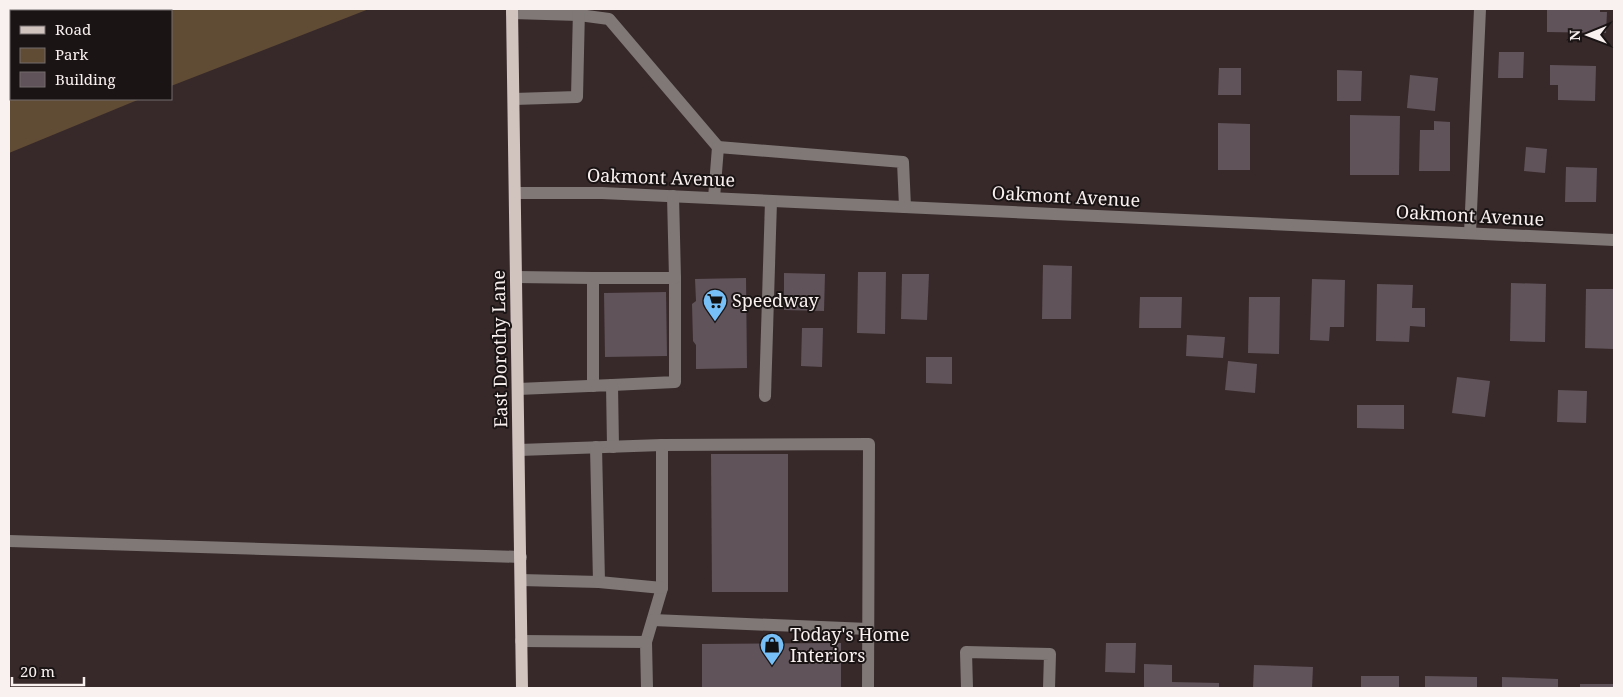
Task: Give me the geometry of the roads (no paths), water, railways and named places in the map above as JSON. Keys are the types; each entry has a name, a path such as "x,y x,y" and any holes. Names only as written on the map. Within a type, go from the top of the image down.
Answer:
{"main road":[{"name":"East Dorothy Lane","path":"512,11 522,688"}],"street":[{"path":"1470,233 1480,9"},
{"path":"512,11 579,12 609,19 718,147 714,198"},
{"path":"514,99 577,97 579,12"},
{"path":"718,147 903,162 905,207"},
{"name":"Oakmont Avenue","path":"515,193 602,192 1614,240"},
{"path":"518,389 675,382 673,196"},
{"path":"765,396 772,200"},
{"path":"516,278 675,278"},
{"path":"593,278 594,386"},
{"path":"612,385 613,447"},
{"path":"519,450 662,445 869,444 868,688"},
{"path":"647,688 646,642 662,588 662,445"},
{"path":"596,447 599,582"},
{"path":"9,541 521,557"},
{"path":"521,580 599,582 662,588"},
{"path":"652,620 868,629"},
{"path":"522,641 646,642"},
{"path":"967,688 966,652 1050,654 1049,688"}],"place":[{"name":"Speedway","path":"715,322"},
{"name":"Today's Home Interiors","path":"772,666"}]}
